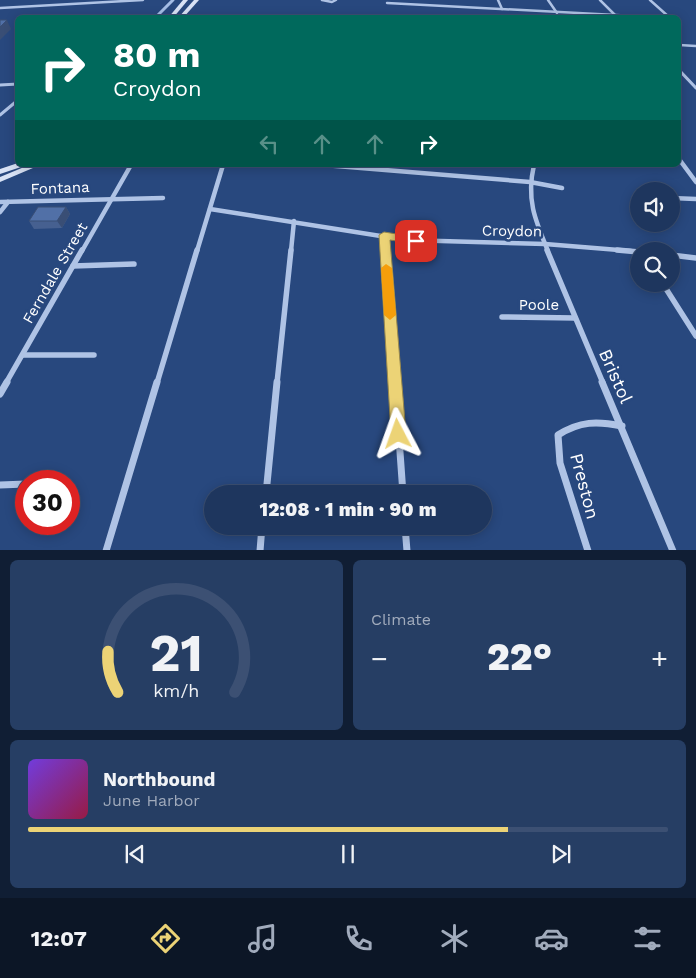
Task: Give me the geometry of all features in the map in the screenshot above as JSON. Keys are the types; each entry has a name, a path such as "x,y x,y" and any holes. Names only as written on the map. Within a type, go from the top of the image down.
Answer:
{"street":[{"path":"0,8 143,0"},
{"path":"173,15 186,0"},
{"path":"183,15 197,0"},
{"path":"322,0 336,0"},
{"path":"441,0 442,5"},
{"path":"498,0 502,9"},
{"path":"548,0 557,13"},
{"path":"600,0 614,15"},
{"path":"650,0 669,15"},
{"path":"387,2 596,15"},
{"path":"681,45 696,46"},
{"path":"681,72 696,88"},
{"path":"0,85 15,84"},
{"path":"0,115 15,102"},
{"path":"681,162 696,182"},
{"path":"0,172 15,166"},
{"path":"0,180 31,167"},
{"name":"Ferndale Street","path":"0,394 131,167"},
{"path":"106,550 222,167"},
{"path":"348,167 530,182 562,188"},
{"name":"Bristol","path":"534,167 530,182 532,214 673,550"},
{"name":"Fontana","path":"0,202 164,198"},
{"path":"680,199 696,200"},
{"path":"0,212 8,202"},
{"name":"Croydon","path":"210,209 426,242 545,244 630,251"},
{"path":"267,485 294,221"},
{"path":"384,235 402,485"},
{"path":"680,256 696,258"},
{"path":"73,266 134,264"},
{"path":"669,292 696,336"},
{"name":"Poole","path":"502,317 575,318"},
{"path":"23,355 94,355"},
{"name":"Preston","path":"588,550 560,463 558,435 575,424 594,421 622,426"},
{"path":"0,485 15,484"},
{"path":"260,550 261,535"},
{"path":"406,535 407,550"}],"building":[{"path":"0,20 7,20 0,27"},
{"path":"38,207 66,207 57,221 29,221"}],"waterway":[{"path":"158,15 173,0"}],"slow traffic":[{"path":"386,268 390,315"}],"route":[{"path":"398,434 384,235 416,241"}]}
